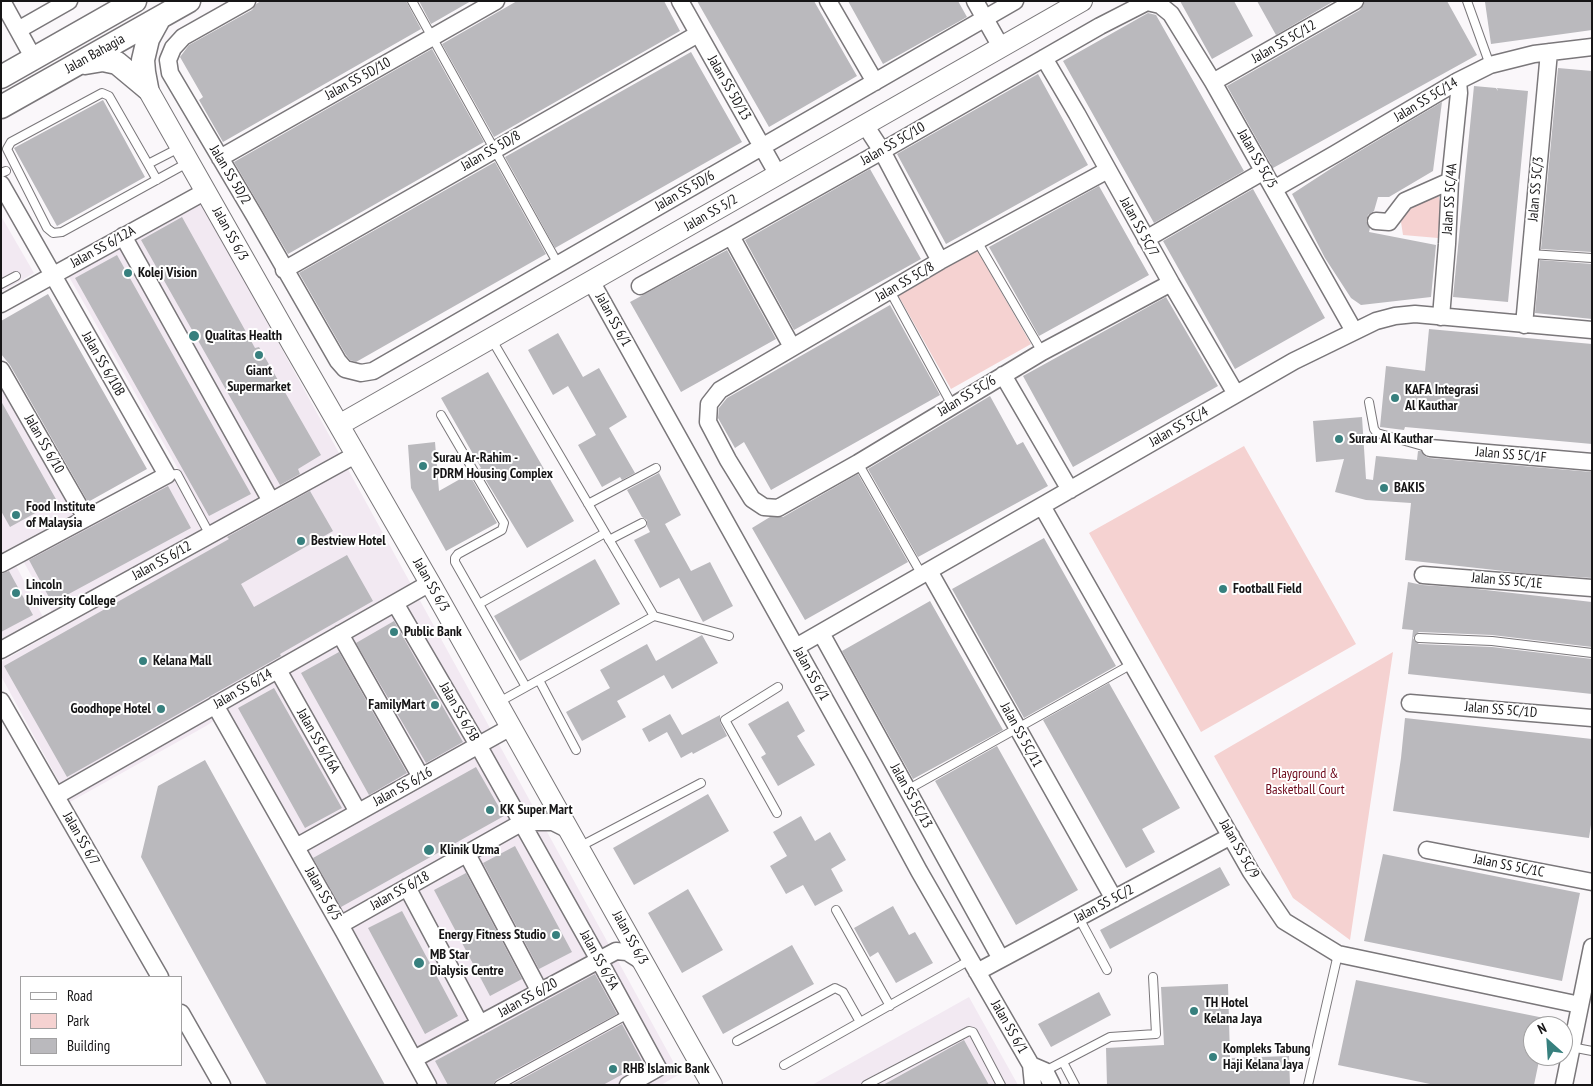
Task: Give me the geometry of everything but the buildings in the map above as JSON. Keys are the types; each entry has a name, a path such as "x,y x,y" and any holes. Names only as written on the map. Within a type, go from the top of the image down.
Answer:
{"main road":[{"name":"Jalan Bahagia","path":"1,77 135,1"},
{"name":"Jalan Bahagia","path":"1,107 189,1"},
{"path":"147,88 143,60 148,39 159,19"},
{"path":"77,65 94,60 117,63 147,88"}],"street":[{"path":"2,1 34,59"},
{"path":"18,30 69,1"},
{"name":"Jalan SS 5D/2","path":"247,1 183,37 173,48 168,60 170,73 338,362 345,369 352,372"},
{"name":"Jalan SS 5D/10","path":"220,158 496,1"},
{"name":"Jalan SS 5D/13","path":"680,1 778,175"},
{"path":"828,1 875,82"},
{"path":"975,1 1001,47"},
{"name":"Jalan SS 5D/6","path":"352,372 373,371 1015,1"},
{"name":"Jalan SS 5/2","path":"339,425 1082,1"},
{"name":"Jalan SS 5C/12","path":"1213,82 1355,1"},
{"name":"Jalan SS 5C/5","path":"1147,2 1160,5 1171,14 1213,82 1354,331"},
{"name":"Jalan SS 5C/10","path":"640,286 882,151 1100,26 1147,2"},
{"name":"Jalan SS 5D/8","path":"284,270 698,34"},
{"name":"Jalan SS 5C/14","path":"1274,188 1458,81 1490,65 1534,54 1592,47"},
{"name":"Jalan SS 5C/3","path":"1524,325 1549,52"},
{"name":"Jalan SS 5C/7","path":"1044,58 1236,394"},
{"name":"Jalan SS 5C/4A","path":"1441,317 1450,181 1459,93 1458,81"},
{"name":"Jalan SS 6/3","path":"147,88 511,726 710,1084"},
{"path":"865,125 882,151 940,261"},
{"name":"Jalan SS 5C/8","path":"764,507 752,499 708,422 708,404 720,390 940,261 1108,170"},
{"path":"1146,239 1264,171"},
{"name":"Jalan SS 6/10B","path":"3,176 53,275 167,475"},
{"path":"1376,221 1389,222 1405,201 1450,181"},
{"name":"Jalan SS 6/12A","path":"1,304 206,191"},
{"path":"123,236 271,501"},
{"path":"731,236 792,347"},
{"name":"Jalan SS 6/1","path":"591,281 919,871 974,966 1043,1074 1033,1085"},
{"name":"Jalan SS 5C/6","path":"764,507 778,508 858,463 1042,352 1171,283"},
{"name":"Jalan SS 5C/4","path":"796,647 1294,361 1376,321 1395,316 1415,314 1592,330"},
{"name":"Jalan SS 6/10","path":"1,370 86,518"},
{"path":"1003,375 1070,490"},
{"name":"Jalan SS 5C/1F","path":"1430,448 1592,462"},
{"name":"Jalan SS 6/12","path":"1,650 357,454"},
{"path":"1,564 167,475"},
{"name":"Jalan SS 5C/9","path":"1042,506 1251,872 1284,921 1338,954 1580,1005"},
{"name":"Jalan SS 5C/11","path":"926,573 1114,899"},
{"name":"Jalan SS 5C/1E","path":"1423,575 1592,588"},
{"name":"Jalan SS 6/14","path":"56,796 430,583"},
{"name":"Jalan SS 6/5B","path":"395,603 521,823"},
{"name":"Jalan SS 5C/13","path":"821,633 1001,959"},
{"path":"340,634 421,777"},
{"name":"Jalan SS 6/16A","path":"278,670 358,812"},
{"name":"Jalan SS 6/7","path":"1,701 159,976"},
{"name":"Jalan SS 5C/1D","path":"1410,703 1592,718"},
{"name":"Jalan SS 6/5","path":"215,705 428,1085"},
{"name":"Jalan SS 6/16","path":"296,847 511,726"},
{"name":"Jalan SS 6/18","path":"340,925 521,823 553,822 574,839"},
{"name":"Jalan SS 6/5A","path":"521,823 658,1068 628,1085"},
{"name":"Jalan SS 5C/2","path":"974,966 1001,959 1231,836"},
{"name":"Jalan SS 5C/1C","path":"1427,850 1592,882"},
{"path":"467,854 540,992"},
{"path":"407,887 480,1024"},
{"path":"1573,1042 1592,947"},
{"name":"Jalan SS 6/20","path":"414,1060 616,951 627,952 643,962"},
{"path":"182,1015 222,1085"},
{"path":"1564,1085 1568,1066"}],"lane":[{"path":"412,1 558,264"},
{"path":"1468,1 1490,65"},
{"path":"157,180 109,96 102,93 11,142 7,147 8,153 47,228 53,233 62,232 157,180 185,155"},
{"path":"148,164 185,155"},
{"path":"977,242 1042,352"},
{"path":"1530,254 1592,258"},
{"path":"1,284 16,276"},
{"path":"890,291 952,405"},
{"path":"491,338 654,616"},
{"path":"1369,402 1375,432 1430,448"},
{"path":"441,415 504,523 499,533 458,554 455,562 526,687"},
{"path":"858,463 926,573"},
{"path":"588,504 656,468"},
{"name":"Jalan SS 6/10B","path":"167,475 177,474 210,535"},
{"path":"479,604 607,537 642,523"},
{"path":"497,703 654,616 729,636"},
{"path":"1419,638 1492,641 1592,653"},
{"path":"907,790 1133,664"},
{"path":"539,680 576,750"},
{"path":"777,814 725,720 778,687"},
{"path":"574,839 701,783"},
{"path":"836,910 890,1006"},
{"path":"1079,918 1107,970"},
{"path":"1308,1085 1338,954"},
{"path":"784,1065 890,1006 974,966"},
{"path":"1043,1074 1110,1037 1156,1034 1153,977"},
{"path":"738,1041 835,988 843,992 860,1022"},
{"path":"499,1085 628,1014"},
{"path":"866,1085 969,1031 973,1032 1001,1085"},
{"path":"1573,1047 1592,1051"},
{"path":"1063,1062 1075,1085"}],"shaded area":[{"path":"200,200 680,1074 661,1085 436,1085 227,712 206,726 70,802 1,676 1,662 61,628 22,559 181,474 68,275"},
{"path":"1,216 34,273 1,292"},
{"path":"1,385 74,514 1,553"},
{"name":"Lincoln University College","path":"14,562 43,617 1,639 1,569"},
{"path":"969,997 1018,1085 812,1085"}],"green space":[{"path":"1430,195 1439,197 1441,206 1438,238 1403,235 1401,222 1406,209"},
{"path":"977,250 1031,344 951,389 898,295"},
{"name":"Football Field","path":"1244,446 1356,644 1201,732 1089,533"},
{"name":"Playground & Basketball Court","path":"1393,652 1350,940 1293,898 1214,756"}],"place":[{"name":"Kolej Vision","path":"128,273"},
{"name":"Qualitas Health","path":"194,336"},
{"name":"Giant Supermarket","path":"259,355"},
{"name":"KAFA Integrasi Al Kauthar","path":"1395,398"},
{"name":"Surau Al Kauthar","path":"1339,439"},
{"name":"Surau Ar-Rahim - PDRM Housing Complex","path":"423,466"},
{"name":"BAKIS","path":"1384,488"},
{"name":"Food Institute of Malaysia","path":"16,515"},
{"name":"Bestview Hotel","path":"301,541"},
{"name":"Football Field","path":"1223,589"},
{"name":"Lincoln University College","path":"16,593"},
{"name":"Public Bank","path":"394,632"},
{"name":"Kelana Mall","path":"143,661"},
{"name":"FamilyMart","path":"435,705"},
{"name":"Goodhope Hotel","path":"161,709"},
{"name":"KK Super Mart","path":"490,810"},
{"name":"Klinik Uzma","path":"429,850"},
{"name":"Energy Fitness Studio","path":"556,935"},
{"name":"MB Star Dialysis Centre","path":"419,963"},
{"name":"TH Hotel Kelana Jaya","path":"1194,1011"},
{"name":"Kompleks Tabung Haji Kelana Jaya","path":"1213,1057"},
{"name":"RHB Islamic Bank","path":"613,1069"}]}
